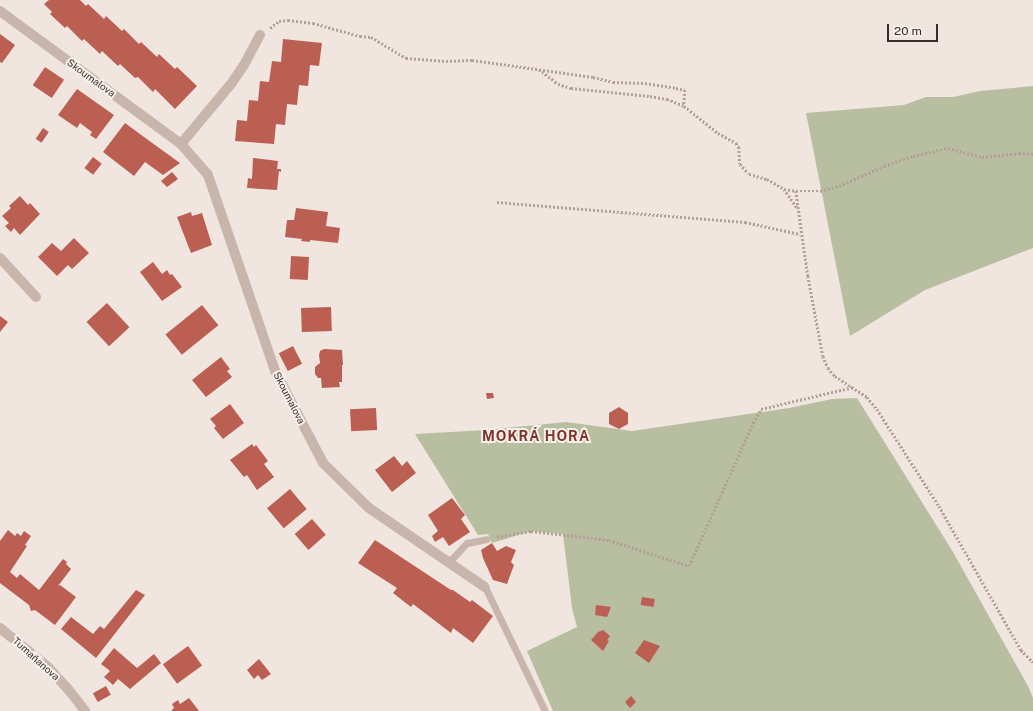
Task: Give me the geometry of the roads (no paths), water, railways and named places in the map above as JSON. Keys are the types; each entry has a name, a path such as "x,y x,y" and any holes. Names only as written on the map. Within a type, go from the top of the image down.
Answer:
{"street":[{"name":"Skoumalova","path":"0,11 182,144 208,175 275,371 323,463 369,508 485,587"},
{"path":"182,144 231,84 244,65 260,35"},
{"path":"0,258 36,297"},
{"name":"Tumaňanova","path":"0,628 48,667 68,689 84,711"}],"lane":[{"path":"448,562 467,543 487,539"},
{"path":"485,587 545,711"}],"district":[{"name":"MOKRÁ HORA","path":"536,436"}]}
